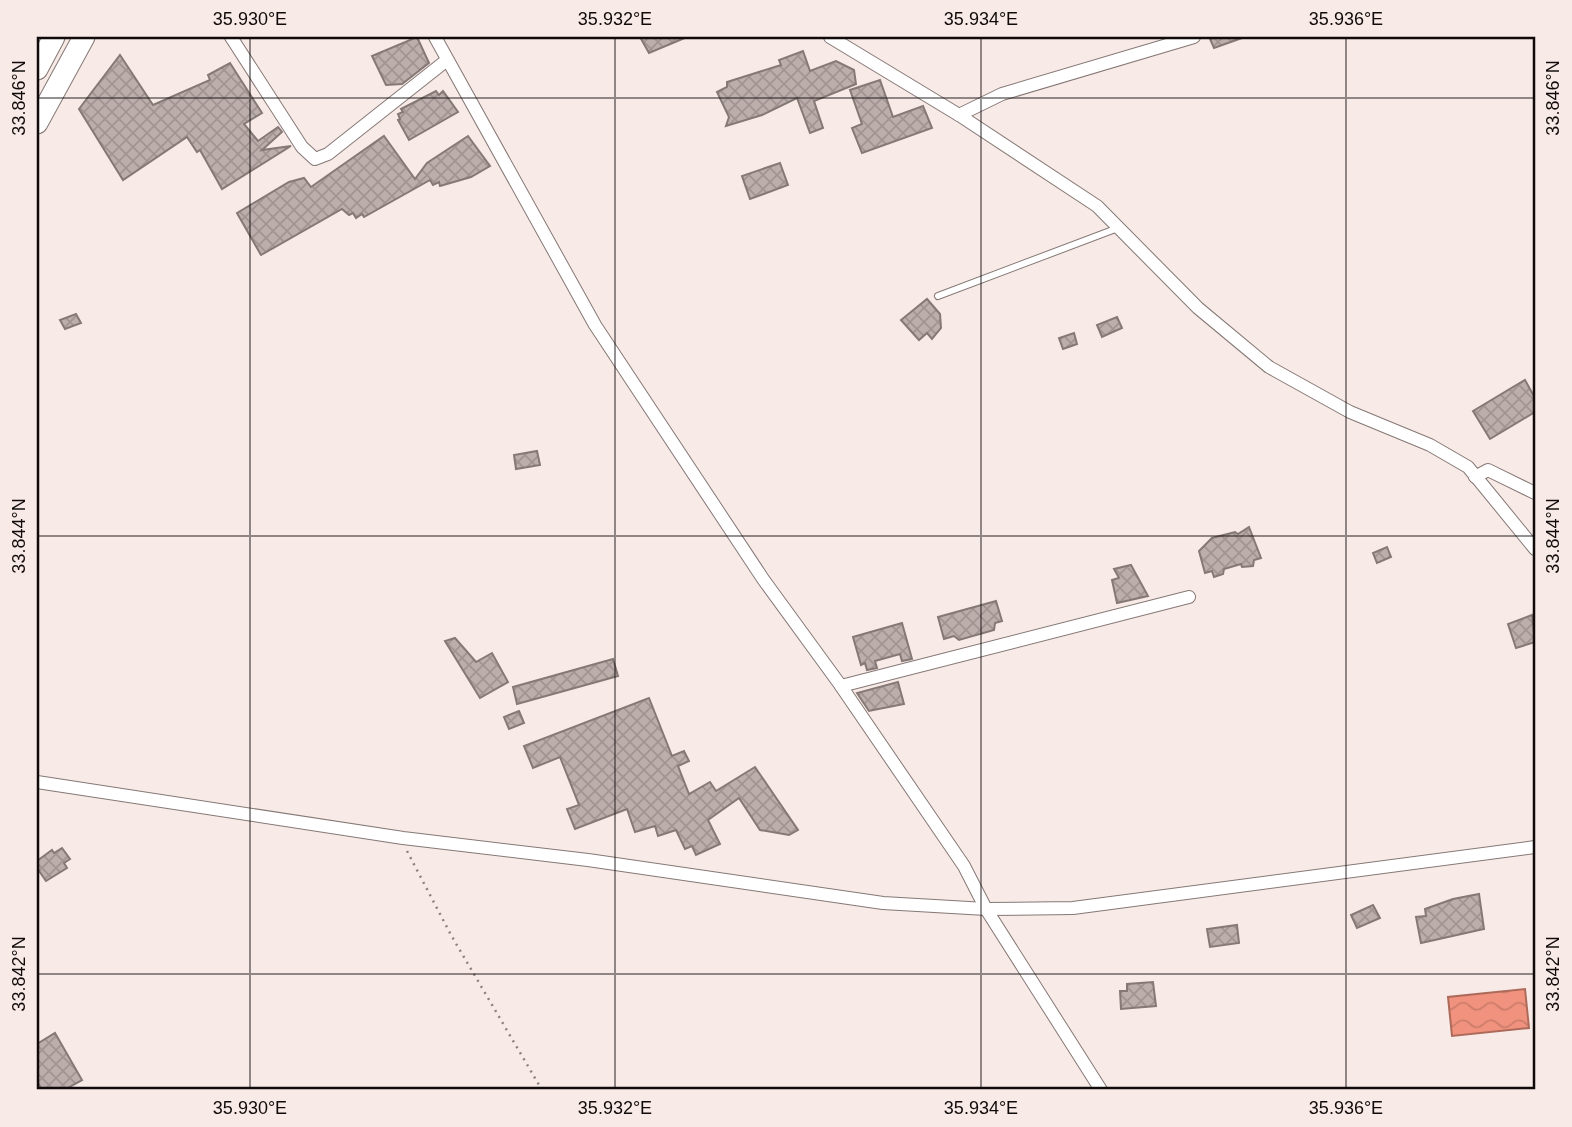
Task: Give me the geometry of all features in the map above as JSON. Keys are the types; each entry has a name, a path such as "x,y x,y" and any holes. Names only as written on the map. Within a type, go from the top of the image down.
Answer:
{"highway":[{"path":"37,69 54,37"},
{"path":"37,123 84,37"}],"street":[{"path":"231,37 302,148 315,159 328,154 447,60"},
{"path":"435,37 596,326 763,579 841,685 964,866 986,909 1101,1090"},
{"path":"830,37 959,115 1097,206 1198,308 1269,367 1350,412 1453,457 1475,477 1535,549"},
{"path":"959,115 1002,94 1194,37"},
{"path":"1475,477 1488,470 1535,493"},
{"path":"841,685 1189,597"},
{"path":"37,782 403,838 588,860 883,902 986,909 1085,906 1535,847"}],"lane":[{"path":"938,296 1120,227"}],"path":[{"path":"403,838 412,864 436,908 542,1090"}],"water":[{"path":"1525,989 1529,1028 1452,1036 1448,997"}],"building":[{"path":"417,37 429,63 402,84 386,85 372,56"},
{"path":"640,37 687,37 649,53"},
{"path":"1242,38 1214,48 1210,39"},
{"path":"803,51 810,71 836,61 854,70 856,84 814,101 823,128 810,133 797,98 762,115 726,126 729,117 717,92 727,87 727,82 781,65 779,60"},
{"path":"120,55 153,105 210,80 208,75 230,63 262,113 244,124 258,141 278,127 282,132 262,150 291,146 222,189 200,150 197,152 187,137 123,180 79,109"},
{"path":"880,80 893,117 923,106 932,128 862,153 852,128 862,124 850,90"},
{"path":"436,91 439,95 443,91 458,112 409,140 398,120 398,114 403,112 401,109"},
{"path":"384,136 415,179 427,163 468,136 490,166 471,177 440,186 439,182 433,185 430,180 364,217 362,214 356,218 353,213 349,215 342,209 261,255 237,213 289,182 304,178 311,187"},
{"path":"780,163 788,185 750,199 742,176"},
{"path":"927,299 940,314 941,328 932,339 927,333 919,340 901,320"},
{"path":"76,314 81,323 65,329 60,320"},
{"path":"1117,317 1122,328 1102,337 1097,325"},
{"path":"1074,333 1077,344 1063,349 1059,338"},
{"path":"1525,380 1535,398 1535,412 1490,439 1473,411"},
{"path":"537,451 540,465 516,469 514,455"},
{"path":"1249,527 1261,558 1254,560 1253,566 1242,567 1241,564 1224,569 1223,574 1214,577 1212,571 1205,573 1199,551 1212,538 1235,532 1238,534"},
{"path":"1387,547 1391,557 1377,563 1373,553"},
{"path":"1131,565 1148,596 1117,603 1112,580 1119,578 1114,569"},
{"path":"996,601 1002,621 995,623 994,630 959,640 954,636 944,639 938,617"},
{"path":"1532,615 1535,642 1516,648 1508,624"},
{"path":"902,623 912,659 902,661 900,654 875,661 877,668 867,670 865,663 861,665 853,637"},
{"path":"455,638 476,662 492,653 508,682 480,698 445,641"},
{"path":"613,659 618,676 517,704 513,687"},
{"path":"898,682 904,704 869,711 857,693"},
{"path":"649,698 672,756 684,751 689,761 678,766 689,794 710,782 716,791 755,767 798,830 789,835 760,830 739,798 708,820 720,844 696,855 692,846 685,849 676,830 658,836 655,826 635,832 627,809 575,829 567,809 579,805 560,757 533,768 524,746"},
{"path":"519,711 524,723 509,729 504,717"},
{"path":"62,848 70,859 64,863 67,868 46,881 37,868 37,861 52,850 54,853"},
{"path":"1479,894 1484,929 1421,943 1416,917 1426,916 1425,909 1453,899"},
{"path":"1373,905 1380,918 1357,928 1351,915"},
{"path":"1237,925 1239,943 1210,947 1207,929"},
{"path":"1153,982 1156,1006 1121,1009 1120,991 1127,991 1127,984"},
{"path":"55,1033 82,1080 64,1090 42,1090 37,1081 37,1044"}]}
